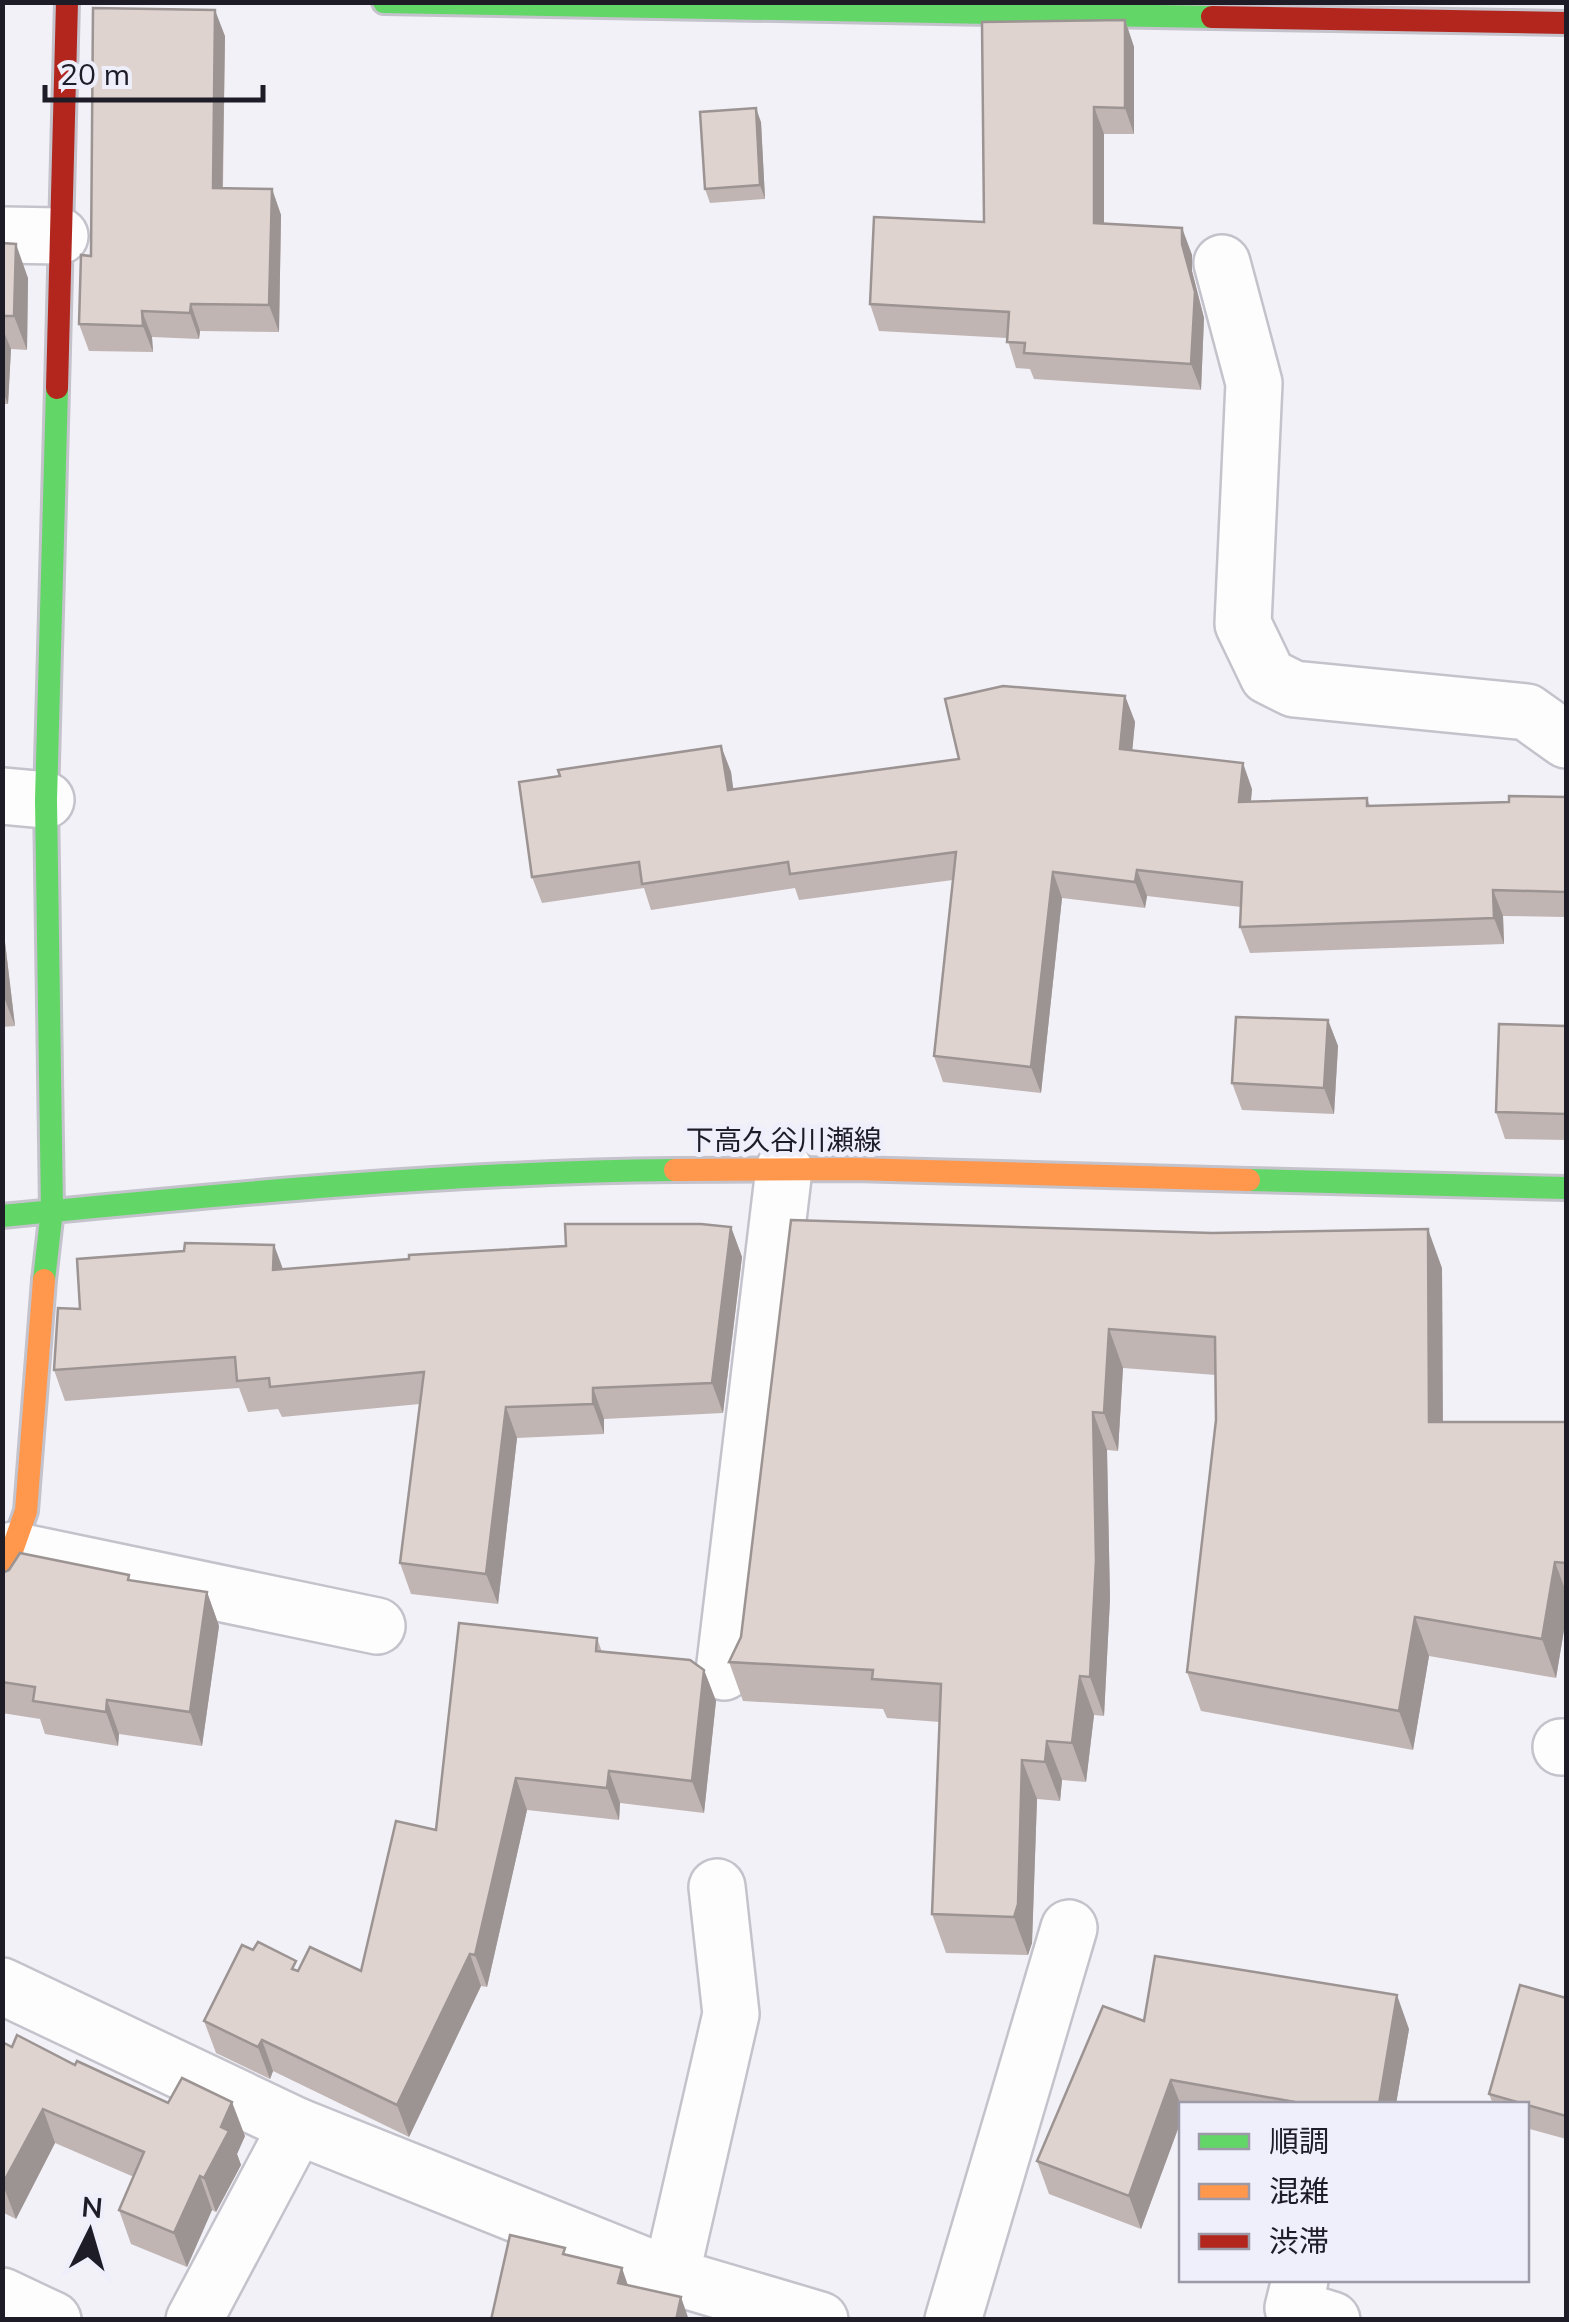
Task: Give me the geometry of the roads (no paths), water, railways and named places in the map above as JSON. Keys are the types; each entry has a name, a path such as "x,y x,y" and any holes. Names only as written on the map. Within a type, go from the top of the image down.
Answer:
{"street":[{"path":"66,2 60,236 24,798 52,1210 39,1323 26,1512 8,1565 377,1626"},
{"path":"384,2 1566,23"},
{"path":"2,234 60,236"},
{"path":"1222,264 1254,383 1242,624 1268,676 1294,689 1527,712 1566,740"},
{"path":"724,1672 784,1169"},
{"name":"下高久谷川瀬線","path":"2,1216 547,1170 784,1169 1566,1188"},
{"path":"671,2276 731,2014 717,1887"},
{"path":"952,2320 1069,1928"},
{"path":"2,1986 298,2126 671,2276 820,2320"},
{"path":"194,2320 298,2126"},
{"path":"1300,2282 1293,2308 1332,2320"},
{"path":"2,2296 53,2320"}]}
